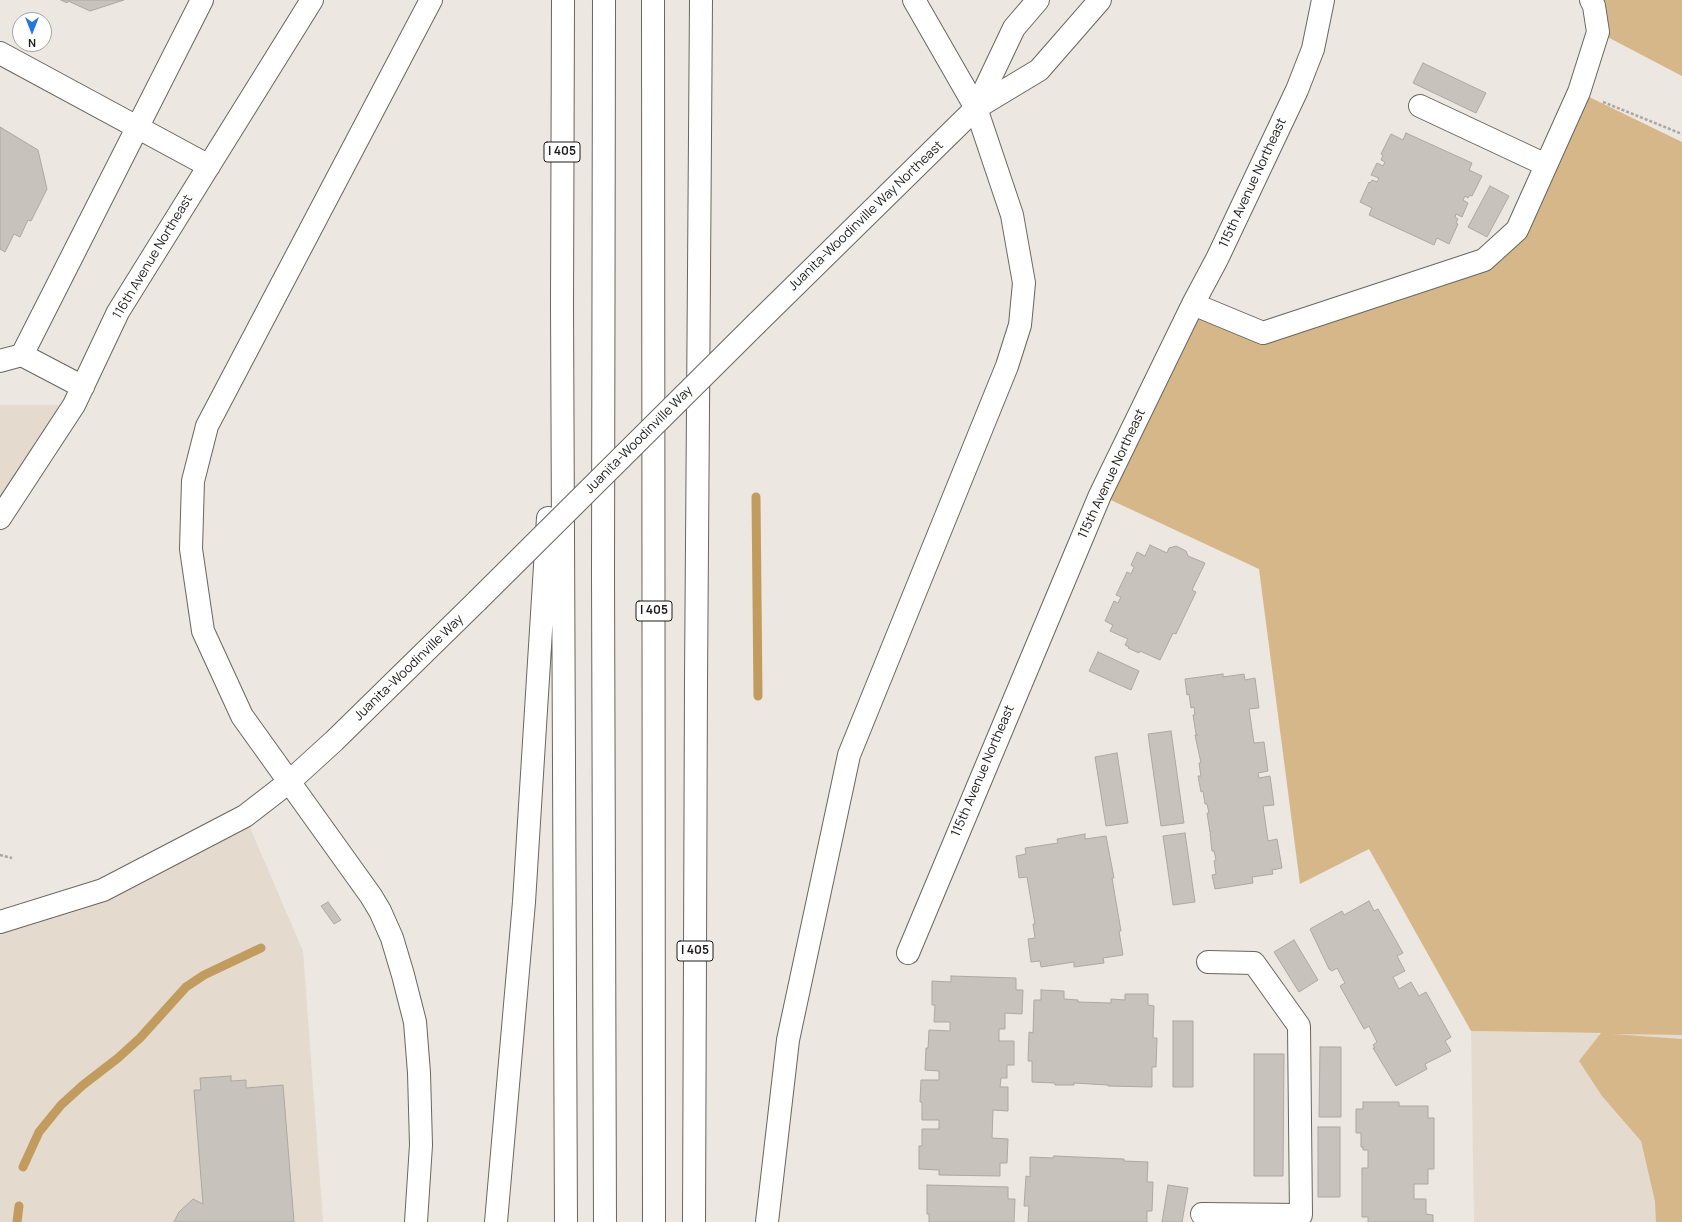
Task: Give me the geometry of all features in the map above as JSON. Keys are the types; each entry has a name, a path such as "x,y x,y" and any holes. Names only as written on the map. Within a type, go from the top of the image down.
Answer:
{"main road":[{"path":"22,355 202,0"},
{"name":"116th Avenue Northeast","path":"0,518 74,405 118,312 312,0"},
{"path":"416,1222 421,1145 419,1073 415,1022 392,938 380,911 242,716 203,631 191,549 193,481 207,426 431,0"},
{"name":"I 405","path":"563,0 562,305 566,1222"},
{"path":"604,0 603,596 605,1222"},
{"name":"I 405","path":"653,0 654,1222"},
{"name":"I 405","path":"694,1222 701,0"},
{"path":"767,1222 788,1040 849,755 1007,366 1020,325 1024,283 1012,215 976,108 914,0"},
{"name":"Juanita-Woodinville Way Northeast","path":"976,108 1014,28 1038,0"},
{"name":"Juanita-Woodinville Way Northeast","path":"757,323 976,108 1039,70 1100,0"},
{"name":"115th Avenue Northeast","path":"908,953 1100,495 1193,304 1217,260 1296,90 1313,49 1323,0"},
{"path":"1193,304 1263,332 1484,260 1516,230 1579,92 1598,32 1594,6 1591,0"},
{"path":"0,53 209,166"},
{"path":"1420,106 1546,165"},
{"path":"496,1222 524,902 562,305"},
{"name":"Juanita-Woodinville Way","path":"0,922 102,890 245,816 289,782 334,741 477,602 757,323"},
{"path":"0,361 22,355 83,387"},
{"path":"1202,1214 1301,1215 1299,1026 1254,963 1208,962"}],"path":[{"path":"1596,99 1682,134"},
{"path":"0,855 12,858"}],"shaded area":[{"path":"1591,0 1682,0 1682,76 1598,32"},
{"path":"1579,92 1682,142 1682,1035 1612,1034 1682,1039 1682,1222 1656,1222 1655,1201 1641,1141 1602,1096 1579,1061 1601,1033 1471,1031 1369,849 1300,884 1259,569 1100,495 1193,304 1263,332 1484,260 1517,230"},
{"path":"0,405 68,405 0,518"},
{"path":"245,816 303,951 323,1222 0,1222 0,922 11,919"},
{"path":"1471,1031 1682,1035 1682,1222 1474,1222"}],"building":[{"path":"61,0 124,0 90,11 68,1 67,3"},
{"path":"1423,63 1486,93 1476,113 1413,83"},
{"path":"0,127 38,150 47,189 31,221 28,220 20,237 14,234 5,252 0,249"},
{"path":"1406,133 1472,163 1469,170 1482,176 1472,196 1470,195 1468,198 1465,196 1463,200 1468,203 1462,217 1456,214 1455,217 1458,219 1456,223 1458,224 1449,244 1437,238 1434,245 1369,215 1372,208 1360,202 1369,182 1370,183 1372,180 1377,182 1379,178 1371,175 1377,163 1383,166 1385,162 1381,160 1383,155 1381,154 1391,134 1403,140"},
{"path":"1490,186 1509,196 1487,237 1468,227"},
{"path":"1150,545 1167,553 1169,548 1176,546 1186,551 1188,556 1205,563 1192,590 1196,592 1176,634 1173,633 1160,660 1140,651 1139,653 1128,648 1129,647 1125,645 1128,639 1110,631 1113,625 1105,621 1114,601 1118,603 1121,597 1116,595 1127,572 1131,574 1134,567 1131,565 1137,552 1145,556"},
{"path":"1098,652 1139,671 1131,690 1089,671"},
{"path":"1223,674 1223,677 1244,674 1245,680 1255,678 1259,708 1249,709 1254,743 1264,742 1268,771 1258,773 1259,778 1270,776 1274,805 1263,806 1268,841 1277,839 1282,868 1272,870 1273,874 1252,877 1253,883 1215,889 1212,875 1216,874 1214,861 1216,860 1214,851 1212,851 1211,832 1207,813 1209,813 1207,804 1205,804 1203,791 1201,792 1198,776 1201,776 1199,763 1201,763 1195,735 1198,735 1196,734 1193,715 1195,715 1194,707 1191,708 1189,694 1187,695 1185,679"},
{"path":"1171,731 1184,823 1161,826 1148,734"},
{"path":"1117,753 1128,823 1106,826 1095,757"},
{"path":"1185,833 1195,902 1173,905 1163,836"},
{"path":"1085,834 1085,839 1106,836 1114,878 1112,878 1121,931 1119,931 1123,955 1103,958 1104,963 1074,967 1074,962 1041,967 1040,961 1031,962 1028,939 1035,938 1033,924 1035,924 1027,877 1019,878 1016,856 1026,854 1025,848 1058,843 1057,839"},
{"path":"1369,901 1374,911 1378,909 1403,953 1397,956 1405,971 1393,977 1399,989 1411,982 1419,996 1426,992 1451,1037 1445,1041 1451,1051 1425,1064 1427,1069 1396,1086 1373,1048 1375,1048 1373,1045 1377,1042 1369,1026 1364,1029 1340,986 1345,983 1337,968 1332,971 1329,969 1310,929 1342,911 1344,915"},
{"path":"328,902 341,920 334,924 321,906"},
{"path":"1294,940 1318,980 1299,992 1274,952"},
{"path":"951,976 1016,978 1016,990 1023,990 1022,1014 1005,1013 1005,1029 999,1029 999,1041 1014,1041 1014,1065 1007,1065 1007,1078 1001,1078 1000,1087 1008,1087 1008,1111 993,1110 992,1138 1008,1139 1007,1163 1000,1163 1000,1176 939,1175 939,1170 919,1169 919,1146 922,1146 922,1129 939,1129 939,1120 922,1120 922,1102 920,1102 921,1080 939,1080 939,1071 925,1070 929,1030 950,1031 950,1022 934,1022 935,1005 932,1005 932,981 951,982"},
{"path":"1041,990 1064,991 1064,999 1078,1000 1078,1002 1111,1003 1111,999 1125,1000 1125,994 1148,994 1148,1005 1154,1006 1153,1038 1157,1038 1156,1067 1152,1067 1152,1087 1108,1086 1074,1083 1074,1085 1055,1085 1055,1083 1032,1082 1032,1061 1028,1061 1029,1032 1033,1033 1034,1000 1041,1000"},
{"path":"1173,1021 1193,1021 1193,1087 1173,1087"},
{"path":"1320,1047 1341,1047 1341,1117 1319,1117"},
{"path":"1254,1054 1284,1054 1283,1176 1254,1176"},
{"path":"231,1076 231,1081 246,1080 246,1088 283,1085 294,1222 174,1222 179,1212 193,1199 203,1204 194,1090 201,1090 200,1078"},
{"path":"1363,1102 1399,1102 1399,1106 1428,1106 1428,1118 1434,1118 1434,1169 1428,1169 1428,1184 1414,1184 1414,1199 1426,1199 1426,1214 1433,1215 1433,1222 1368,1222 1368,1217 1362,1217 1362,1168 1368,1168 1368,1150 1363,1150 1363,1147 1361,1147 1361,1133 1356,1133 1356,1109 1363,1109"},
{"path":"1318,1127 1340,1127 1340,1197 1318,1197"},
{"path":"1054,1156 1124,1159 1124,1161 1148,1162 1147,1182 1153,1182 1152,1211 1147,1211 1147,1222 1028,1222 1029,1206 1024,1206 1026,1176 1030,1177 1030,1157 1053,1158"},
{"path":"927,1185 1008,1187 1008,1199 1015,1199 1014,1222 929,1222 929,1214 927,1214"},
{"path":"1168,1185 1188,1188 1182,1222 1162,1222"}],"waterway":[{"path":"756,497 758,696"},
{"path":"23,1167 39,1132 61,1105 140,1038 186,987 204,975 261,948"},
{"path":"17,1222 19,1206"}]}
